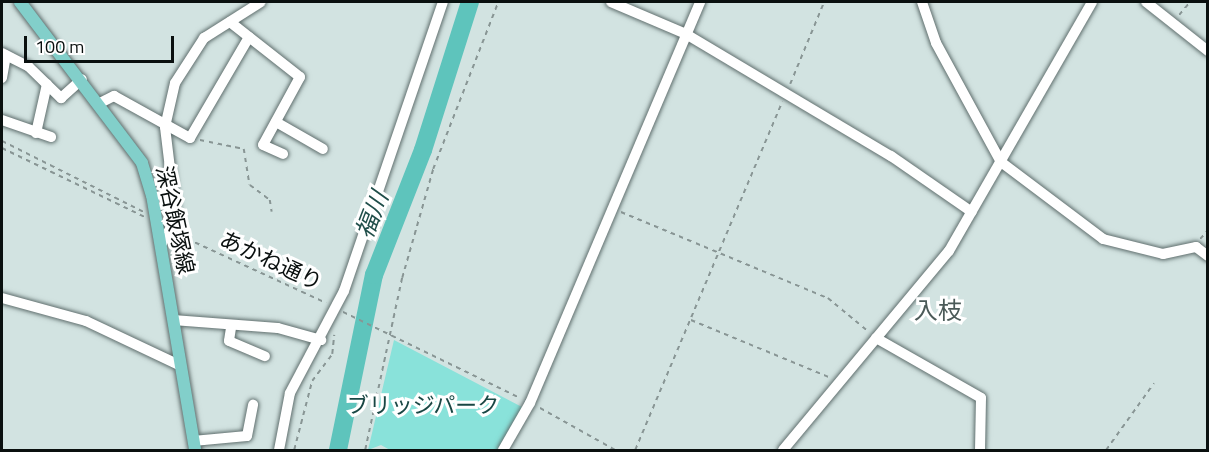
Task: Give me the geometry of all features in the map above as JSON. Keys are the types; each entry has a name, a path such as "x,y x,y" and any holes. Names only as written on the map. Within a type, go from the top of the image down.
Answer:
{"main road":[{"name":"深谷飯塚線","path":"26,5 139,156 157,221 194,446"}],"street":[{"path":"161,245 172,231 165,127 185,62 204,38 261,2"},
{"path":"279,450 290,393 321,340 344,291 443,2"},
{"path":"611,2 686,34 786,93 972,212"},
{"path":"503,450 530,403 700,2"},
{"path":"922,2 936,43 1001,162 1103,239 1163,254 1196,247 1208,256"},
{"path":"783,450 950,251 1092,2"},
{"path":"1146,2 1208,51"},
{"path":"230,22 300,77 263,145 283,154"},
{"path":"100,103 114,96 165,127 190,138 249,37"},
{"path":"2,78 4,54 28,67 61,98 82,79"},
{"path":"36,133 47,84"},
{"path":"2,120 51,137"},
{"path":"276,122 323,149"},
{"path":"2,298 86,321 182,366"},
{"path":"174,320 231,328 278,328 321,340"},
{"path":"231,328 229,341 265,356"},
{"path":"876,338 981,398 980,450"},
{"path":"194,446 247,436 253,405"}],"path":[{"path":"365,450 391,334 433,169 498,2"},
{"path":"635,450 824,2"},
{"path":"1173,22 1190,2"},
{"path":"190,138 244,149 250,185 270,200 273,212"},
{"path":"2,141 157,221"},
{"path":"2,148 157,221"},
{"path":"612,208 828,298 876,338"},
{"name":"あかね通り","path":"172,231 333,307"},
{"name":"あかね通り","path":"342,311 526,401"},
{"path":"690,320 840,382"},
{"path":"294,450 312,381 332,354 334,328"},
{"path":"1106,450 1154,383"},
{"path":"533,404 615,450"}],"green space":[{"name":"ブリッジパーク","path":"394,340 522,407 498,450 390,450 381,445 368,450"}],"waterway":[{"name":"福川","path":"338,450 374,275 423,150 470,2"}],"district":[{"name":"入枝","path":"938,311"}]}
